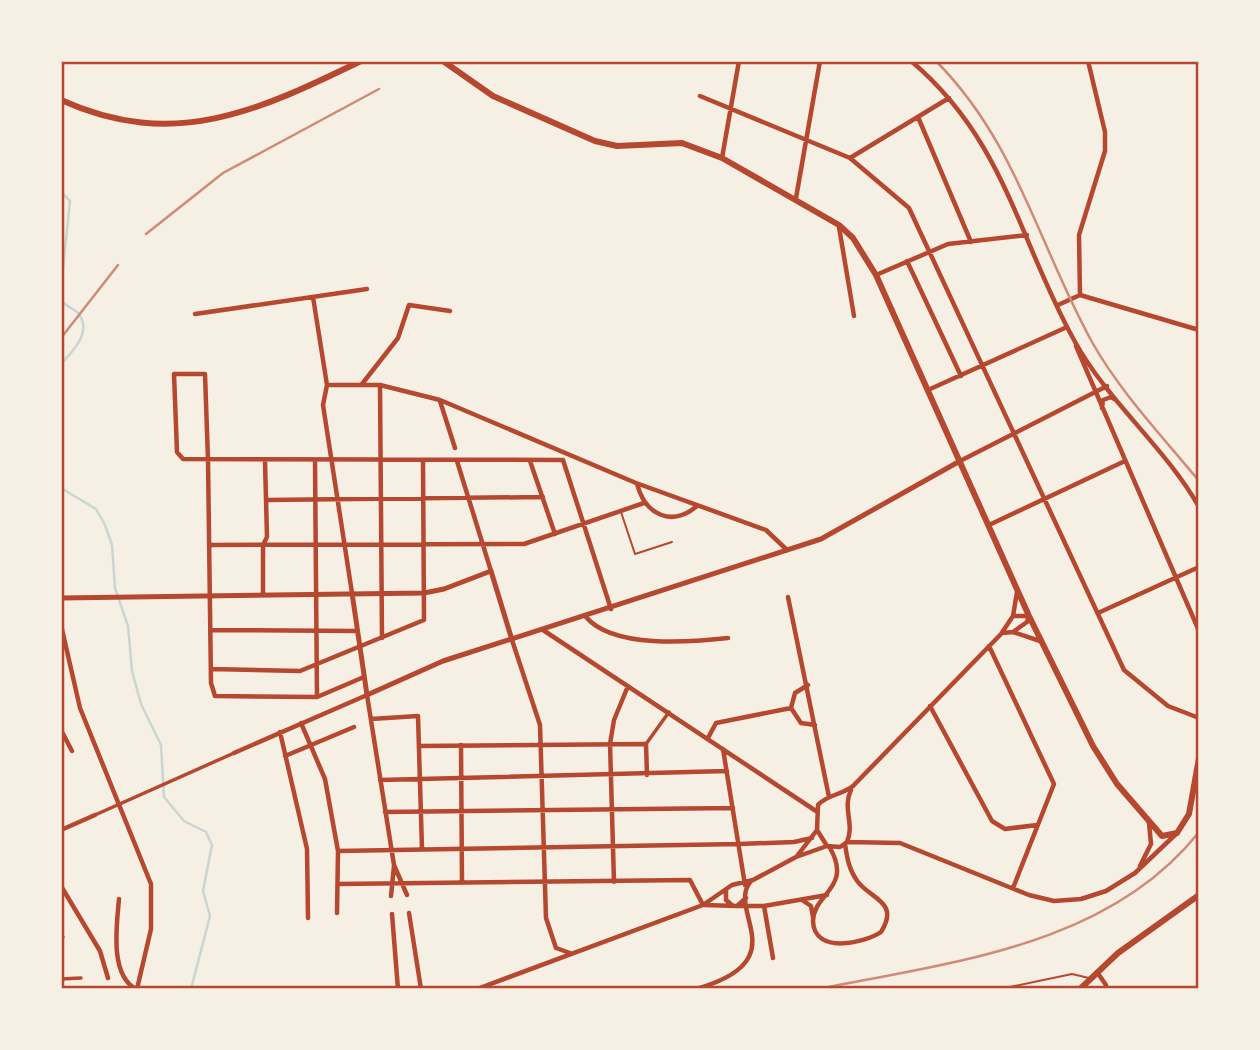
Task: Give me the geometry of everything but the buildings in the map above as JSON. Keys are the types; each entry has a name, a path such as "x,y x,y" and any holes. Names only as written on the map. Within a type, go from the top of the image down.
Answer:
{"main road":[{"path":"61,100 122,122 153,125 196,121 260,108 362,61"},
{"path":"443,61 493,96 595,141 617,146 682,143 722,158 839,225 853,238 876,275 1029,616 1093,746 1117,784 1149,823 1164,836 1177,833 1189,814 1199,758"},
{"path":"1080,989 1097,971 1199,895"}],"street":[{"path":"722,158 739,61"},
{"path":"796,198 820,61"},
{"path":"911,61 949,97 988,151 1068,327 1094,393 1199,631"},
{"path":"1080,295 1079,235 1105,151 1105,132 1088,61"},
{"path":"700,96 731,106 850,158 909,208 1124,670 1168,706 1199,718"},
{"path":"850,158 949,97"},
{"path":"918,117 971,242"},
{"path":"839,225 854,316"},
{"path":"876,275 948,244 1027,235"},
{"path":"907,261 961,376"},
{"path":"195,314 368,289"},
{"path":"1058,305 1080,295 1199,330"},
{"path":"313,297 327,385 323,405 385,812 394,865 407,895"},
{"path":"362,384 398,338 409,305 450,311"},
{"path":"928,390 1068,327"},
{"path":"1074,342 1199,507"},
{"path":"364,677 317,697 215,696 211,669 211,545 208,460 205,374 174,374 177,452 183,459 208,460 265,461 562,460"},
{"path":"327,385 380,385 440,400 634,482 766,530 787,550"},
{"path":"380,385 381,636"},
{"path":"61,830 443,661 611,609 821,539 960,461 1107,386"},
{"path":"1102,410 1103,401 1111,397 1117,400"},
{"path":"440,400 454,447"},
{"path":"566,453 562,460 611,609"},
{"path":"262,594 263,545 267,537 265,461"},
{"path":"315,461 317,697"},
{"path":"211,669 300,671 424,620 423,461"},
{"path":"457,461 540,725 544,883 550,933 556,948 571,953"},
{"path":"530,461 555,534"},
{"path":"989,525 1125,461"},
{"path":"634,482 644,503 653,513 665,517 683,515 697,505"},
{"path":"266,500 543,497"},
{"path":"211,545 316,547 524,544 644,503"},
{"path":"1098,613 1199,567"},
{"path":"61,598 424,593 444,589 491,571"},
{"path":"813,922 836,873 835,859 817,830 816,811 821,801 853,786 1001,634 1013,616 1017,600 1015,584"},
{"path":"788,597 826,779 832,797 842,801 846,808 850,834 846,843 849,867 856,880 884,906 885,924 871,938 845,944 821,936 813,922 811,906 801,899"},
{"path":"1001,634 1013,632 1027,622 1029,616 1013,616"},
{"path":"586,617 593,625 649,641 728,638"},
{"path":"61,625 64,657 90,736 151,884 151,929 137,989 125,979 114,934 119,899"},
{"path":"211,630 357,631"},
{"path":"543,630 816,811"},
{"path":"1013,632 1041,642"},
{"path":"989,646 1054,784 1013,888"},
{"path":"614,882 610,744 614,720 628,685"},
{"path":"807,685 795,692 791,708 801,723 815,724"},
{"path":"930,706 992,821 1005,829 1037,825"},
{"path":"708,738 716,723 791,708"},
{"path":"647,775 646,744 669,712"},
{"path":"371,719 418,716 422,849"},
{"path":"301,723 325,779 338,851 337,913"},
{"path":"285,756 354,727"},
{"path":"61,730 72,751"},
{"path":"280,732 307,849 307,918"},
{"path":"419,746 646,744"},
{"path":"461,745 463,883"},
{"path":"696,989 726,978 747,959 753,944 723,748"},
{"path":"380,780 727,771"},
{"path":"846,808 853,786"},
{"path":"385,812 733,808"},
{"path":"1135,873 1151,845 1149,823"},
{"path":"796,857 817,830"},
{"path":"477,989 703,905 735,884 745,883 796,857 828,846 880,842 905,844 1042,900 1068,901 1106,891 1135,873 1177,833"},
{"path":"338,851 738,844 794,842 812,838"},
{"path":"391,896 394,865"},
{"path":"338,884 690,880 703,905"},
{"path":"735,906 746,894 752,880"},
{"path":"735,884 746,894 749,902 756,906"},
{"path":"61,886 100,951 108,978"},
{"path":"727,889 726,900 735,906"},
{"path":"703,905 764,906 827,895"},
{"path":"764,906 773,958"},
{"path":"409,913 421,989"},
{"path":"392,914 398,989"},
{"path":"1097,971 1107,985 1105,989"},
{"path":"61,979 81,978"}],"lane":[{"path":"621,511 635,554 672,542"},
{"path":"1000,989 1072,974 1090,978"}],"waterway":[{"path":"61,192 70,201 61,288"},
{"path":"61,301 79,314 83,328 79,341 61,364"},
{"path":"61,488 96,509 105,525 112,545 115,588 128,626 132,671 141,704 161,745 164,797 184,821 206,832 212,845 203,891 210,916 191,989"}],"railway":[{"path":"936,61 964,93 1007,160 1073,305 1103,361 1142,414 1199,481"},
{"path":"146,234 223,173 379,89"},
{"path":"61,338 118,265"},
{"path":"819,989 974,958 1074,925 1120,901 1162,870 1199,832"}]}
